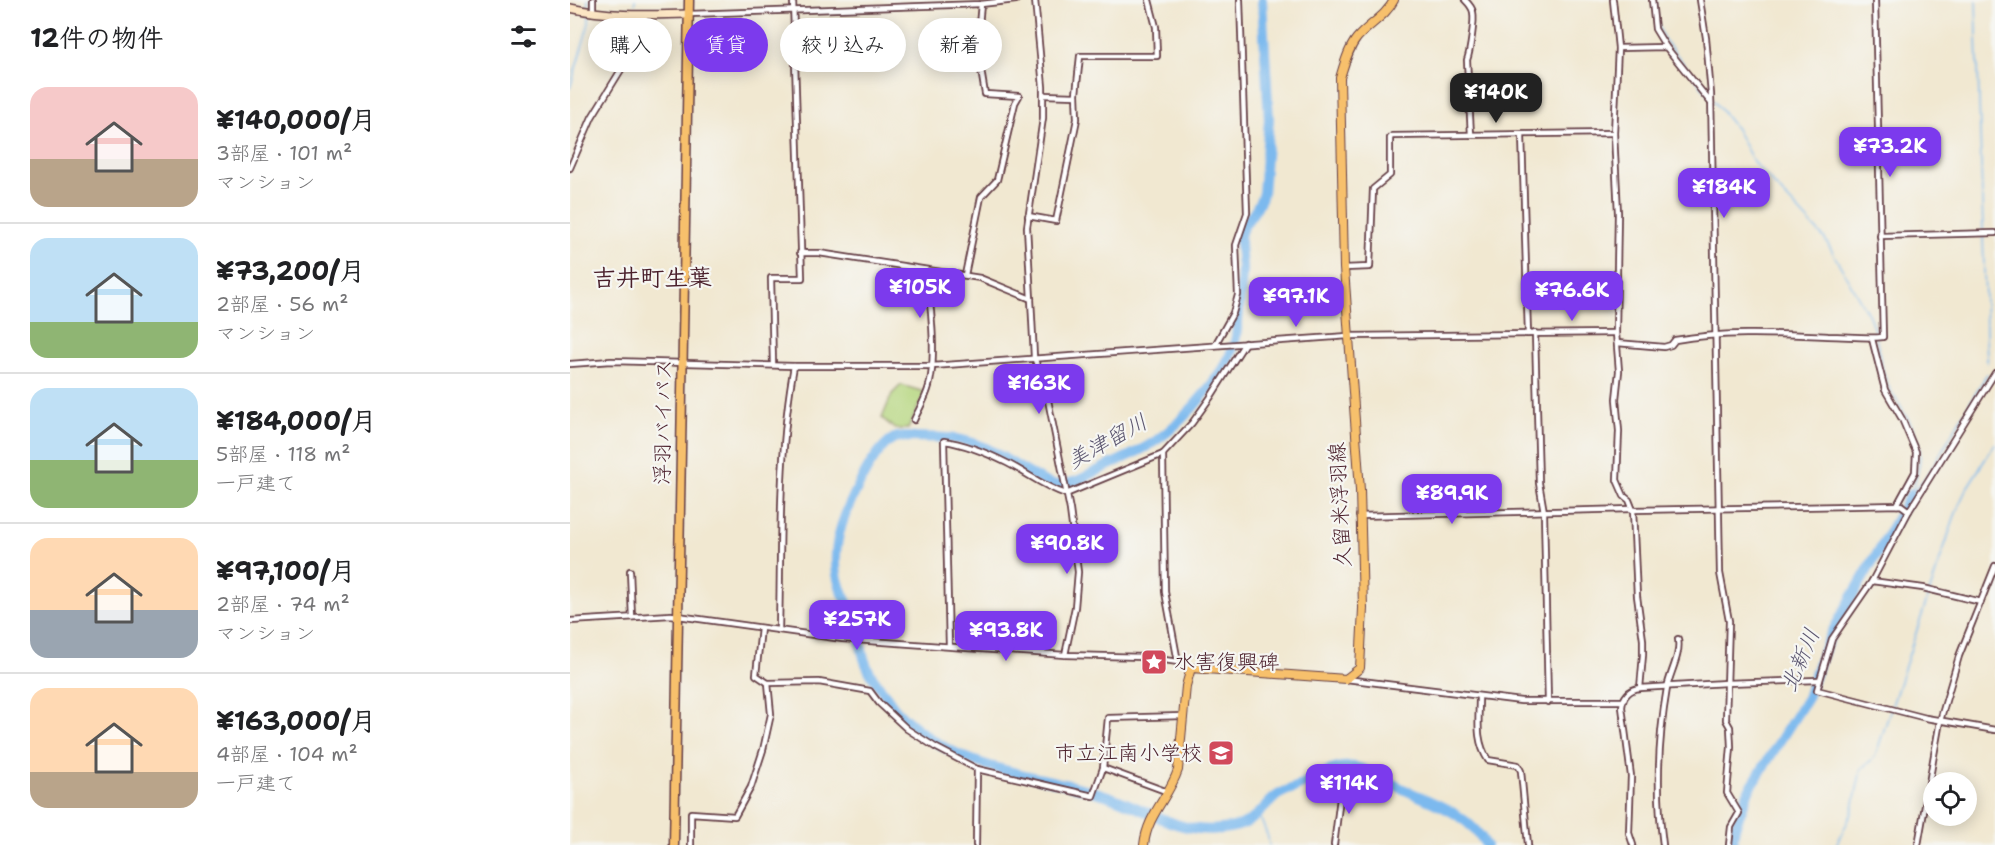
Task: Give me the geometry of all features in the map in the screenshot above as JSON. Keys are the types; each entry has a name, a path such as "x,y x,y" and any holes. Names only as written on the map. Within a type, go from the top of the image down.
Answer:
{"highway":[{"name":"浮羽バイパス","path":"674,845 689,0"}],"main road":[{"name":"久留米浮羽線","path":"1346,679 1356,672 1362,660 1363,608 1360,490 1344,268 1340,78 1348,52 1356,39 1388,10 1394,0"},
{"path":"1144,845 1148,825 1178,770 1186,686 1191,668 1346,679"}],"street":[{"path":"589,12 592,0"},
{"path":"773,364 771,278 802,278 793,0"},
{"path":"570,8 631,16 937,3 981,4 1016,0"},
{"path":"1035,0 1043,118 1029,216 1031,299 1034,357 1046,390 1066,492 1078,582 1065,655"},
{"path":"1029,216 1056,221 1077,119 1076,96 1080,56 1156,56 1156,27 1149,0"},
{"path":"1215,345 1233,313 1238,295 1236,245 1247,213 1240,0"},
{"path":"1466,0 1474,15 1471,35 1472,49 1467,60 1471,135"},
{"path":"1613,0 1618,48 1614,133 1618,213 1616,333 1619,371 1616,399 1619,431 1617,480 1633,509 1637,596 1643,640 1640,688"},
{"path":"1652,0 1655,29 1666,47 1711,99"},
{"path":"1700,0 1711,99 1720,573 1729,621 1726,720 1730,727 1731,747 1727,793 1739,813 1731,827 1729,845"},
{"path":"1617,343 1664,347 1671,345 1675,340 1715,335 1883,337 1875,0"},
{"path":"965,275 981,197 997,180 1019,96 985,94 977,46 981,4"},
{"path":"570,168 592,117 632,52 631,16"},
{"path":"1618,48 1666,47"},
{"path":"1043,95 1076,96"},
{"path":"1344,268 1370,267 1373,189 1390,175 1390,138 1392,136 1614,133"},
{"path":"1522,135 1528,334"},
{"path":"1880,236 1995,233"},
{"path":"800,253 819,253 965,275 980,278 1031,299"},
{"path":"914,420 929,387 932,366 930,303 925,270"},
{"path":"1535,333 1539,483 1544,512 1548,702"},
{"path":"570,363 611,361 794,366 932,366 1348,336 1616,333"},
{"path":"1873,338 1885,390 1902,419 1916,452 1915,472 1899,505"},
{"path":"949,646 944,441 960,444 988,455 1007,463 1052,489 1066,492 1163,454 1182,436 1210,398 1245,343"},
{"path":"779,630 783,475 788,396 794,366"},
{"path":"1995,373 1937,468 1908,510 1872,582 1832,639 1817,680 1817,690 1940,721 1995,730"},
{"path":"1163,454 1165,592 1178,662"},
{"path":"1359,516 1899,505 1908,510"},
{"path":"1918,845 1940,721 1959,656 1995,566"},
{"path":"630,571 632,617"},
{"path":"1872,582 1934,590 1981,602"},
{"path":"570,621 678,616 842,639 1065,655 1144,657 1178,662 1191,668"},
{"path":"760,628 756,675 768,683 819,682 870,691 879,703 907,729 934,747 977,769 1093,796 1103,768 1108,718 1184,716"},
{"path":"1663,845 1659,818 1659,762 1667,687 1679,647 1678,639"},
{"path":"1346,679 1479,697 1548,702 1622,701"},
{"path":"1633,844 1629,832 1631,776 1622,701 1628,693 1640,688 1817,680"},
{"path":"691,845 691,813 735,816 751,787 771,714 768,683"},
{"path":"1479,697 1481,749 1488,760 1518,765 1521,771 1527,844"},
{"path":"1103,768 1168,792"},
{"path":"976,845 977,769"},
{"path":"1334,845 1342,782"}],"green space":[{"path":"901,385 925,392 908,429 895,429 882,418 892,394"}],"waterway":[{"path":"588,0 588,9"},
{"name":"美津留川","path":"1262,0 1269,120 1263,193 1259,204 1241,232 1242,269 1236,337 1232,350 1215,379 1180,421 1157,440 1130,456 1066,484 1048,483 975,444 942,438 897,437 888,442 870,465 847,510 836,550 838,581 856,618 868,669 894,707 906,720 941,745 985,765 1102,794 1175,824 1206,830 1232,828 1247,823 1282,793 1331,770 1355,767 1372,773 1459,816 1469,824 1486,845"},
{"path":"1656,0 1657,22 1663,38 1709,95"},
{"path":"1976,0 1983,230"},
{"path":"570,88 589,23 589,13"},
{"path":"1714,101 1736,129 1754,163 1825,239 1869,316 1887,383 1918,442 1920,461 1911,494"},
{"path":"1983,235 1987,363"},
{"path":"1914,491 1929,473 1987,374"},
{"path":"1836,845 1852,813 1861,769 1875,757 1954,518 1965,491 1995,444"},
{"name":"北新川","path":"1732,845 1735,827 1749,790 1807,698 1831,634 1911,494"},
{"path":"1259,815 1269,845"}],"place":[{"name":"水害復興碑","path":"1154,662"},
{"name":"市立江南小学校","path":"1221,753"}],"district":[{"name":"吉井町生葉","path":"652,278"}]}
